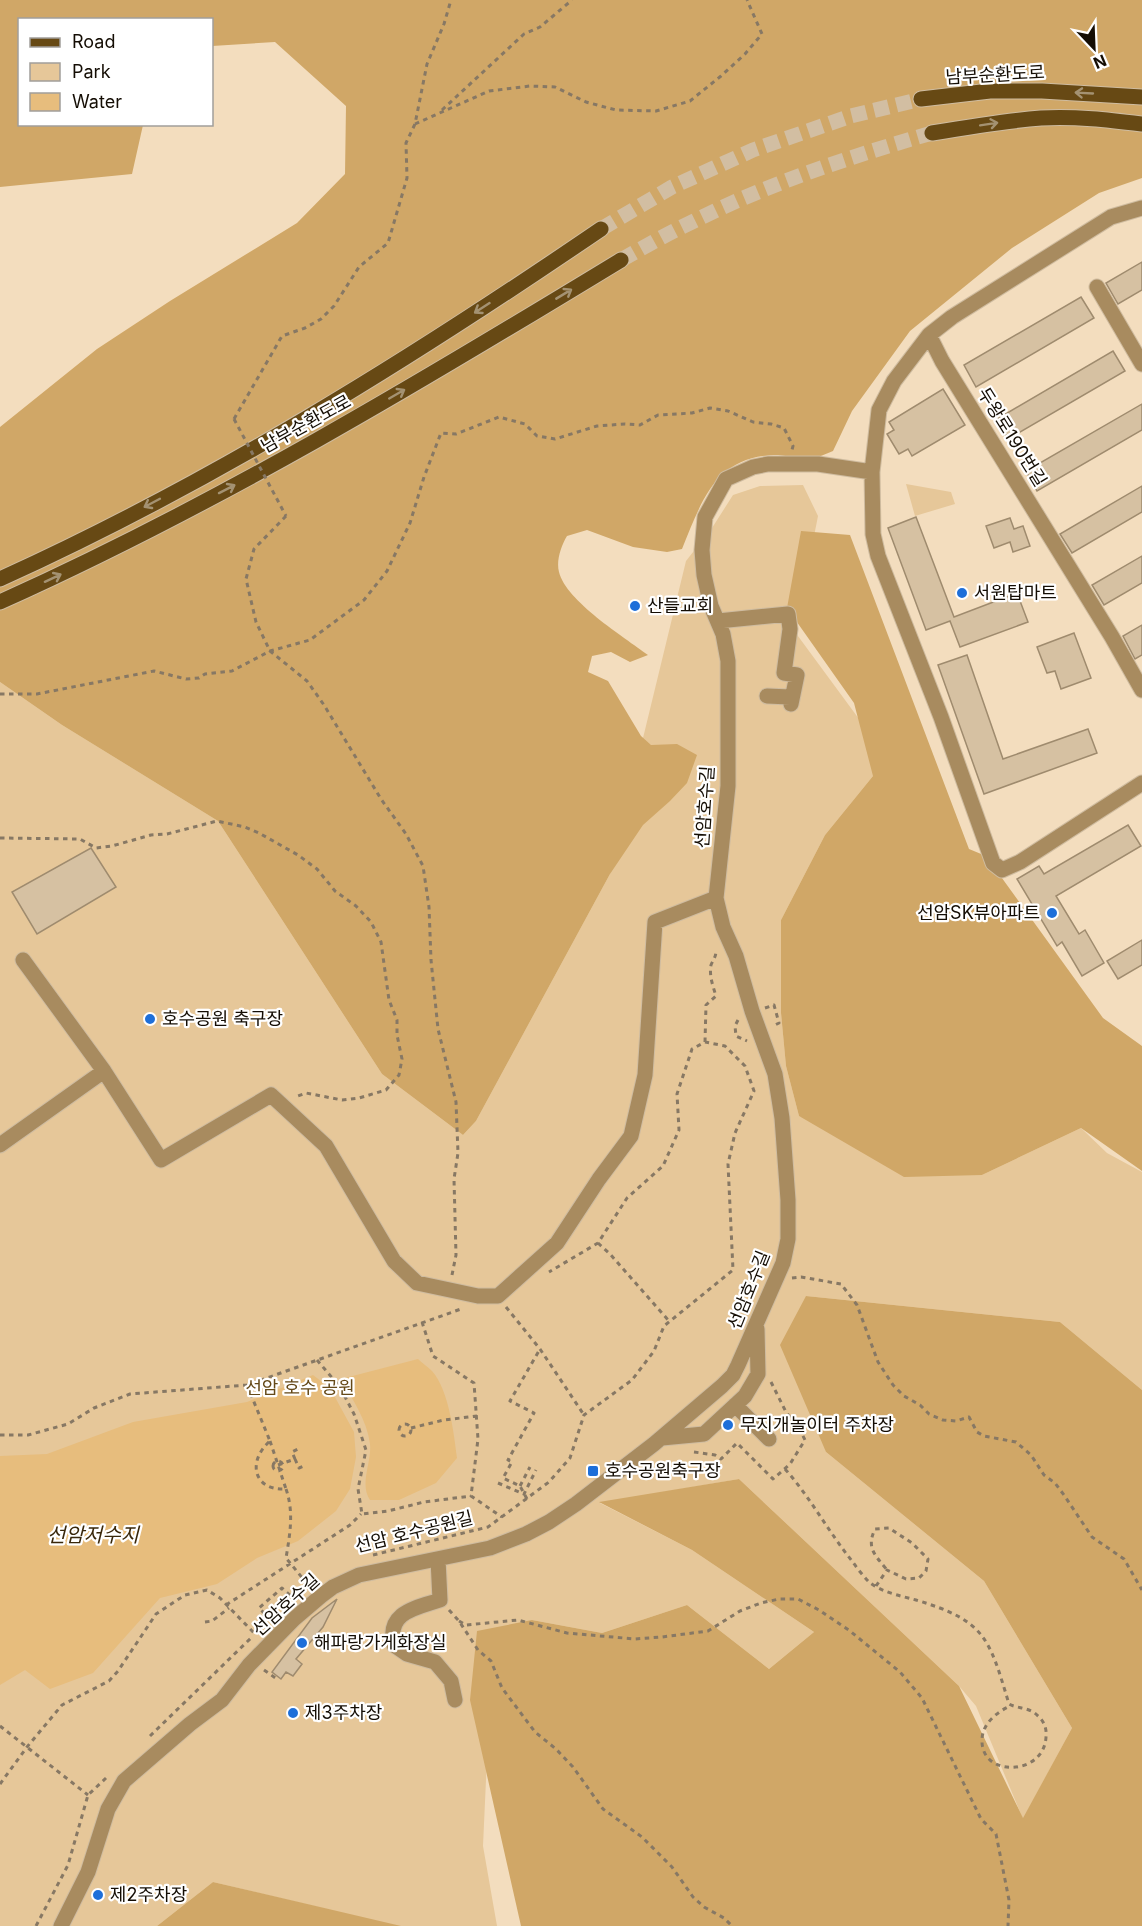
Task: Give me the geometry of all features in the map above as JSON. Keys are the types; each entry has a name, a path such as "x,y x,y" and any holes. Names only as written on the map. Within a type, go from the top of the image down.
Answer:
{"main road":[{"name":"남부순환도로","path":"921,99 990,91 1042,91 1142,98"},
{"path":"932,133 996,122 1043,118 1142,124"},
{"name":"남부순환도로","path":"0,579 179,489 329,406 601,229"},
{"name":"남부순환도로","path":"0,602 56,577 253,476 427,377 621,260"}],"street":[{"path":"1142,208 1111,217 952,317 929,335 894,381 879,410 872,472 873,534 878,556 941,717 993,863 1002,870 1020,862 1142,783"},
{"path":"1097,287 1142,364"},
{"name":"두왕로190번길","path":"929,335 1142,690"},
{"name":"선암호수길","path":"61,1926 88,1872 108,1809 124,1781 190,1724 222,1700 249,1665 286,1627 333,1587 365,1574 490,1548 549,1522 662,1438 733,1375 783,1263 788,1239 788,1200 782,1118 775,1074 752,1011 736,956 723,927 716,898 728,786 728,661 723,634 711,606 705,575 702,550 705,517 726,479 753,467 788,463 818,464 872,472"},
{"path":"718,621 788,614 790,628 783,673 797,675 791,704 790,697 767,696"},
{"path":"23,960 104,1071 161,1160 271,1095 326,1146 394,1261 417,1284 478,1296 498,1296 557,1243 631,1136 645,1075 655,922 716,898"},
{"path":"0,1145 104,1071"},
{"path":"662,1438 704,1434 745,1396 758,1374 758,1323"},
{"path":"735,1405 769,1439"},
{"path":"438,1559 440,1600 409,1610 397,1620 392,1635 394,1645 406,1654 435,1662 451,1681 454,1700"}],"path":[{"path":"448,1290 456,1255 454,1179 458,1153 456,1102 438,1029 431,960 429,907 423,866 406,834 381,799 307,681 270,651 256,622 246,579 254,549 285,516 234,419 282,336 305,328 321,319 334,306 359,267 388,243 407,178 406,143 415,124 427,64 444,24 451,0"},
{"path":"438,113 524,34 540,27 572,0"},
{"path":"415,124 489,91 530,86 555,87 586,102 616,110 656,111 690,101 729,69 762,34 747,0"},
{"path":"0,694 37,694 154,671 186,679 199,678 205,674 232,671 270,651 310,640 364,600 387,571 404,540 441,433 456,434 499,417 525,424 537,436 555,439 597,426 625,423 639,425 658,415 681,414 710,408 728,411 753,422 784,428 793,446 788,463"},
{"path":"0,838 80,839 96,848 217,821 245,827 259,833 298,855 317,869 335,891 356,906 371,922 381,942 389,1000 397,1020 397,1035 402,1059 399,1075 386,1090 359,1098 342,1100 306,1093 279,1102"},
{"path":"705,1042 705,1005 716,996 710,976 712,963 716,957 716,945"},
{"path":"498,1296 540,1349 584,1415 632,1380 654,1351 664,1326 733,1270 728,1164 735,1132 754,1091 745,1066 725,1046 705,1042 692,1049 677,1094 679,1130 663,1166 627,1198 598,1243 542,1276"},
{"path":"598,1243 669,1321"},
{"path":"776,1279 801,1277 841,1284 856,1305 878,1362 893,1385 928,1413 943,1420 956,1421 969,1417 977,1432 984,1436 1016,1442 1031,1455 1044,1475 1055,1484 1092,1537 1124,1559 1142,1590"},
{"path":"0,1435 28,1435 68,1424 94,1408 130,1395 247,1385 466,1308"},
{"path":"422,1322 433,1356 474,1383 478,1439 471,1496"},
{"path":"527,1499 520,1486 503,1478 512,1462 508,1460 534,1413 510,1401 540,1349"},
{"path":"317,1360 340,1387 354,1414 366,1450 358,1489 362,1514"},
{"path":"247,1385 270,1441 290,1501 291,1528 286,1558 309,1586"},
{"name":"선암 호수공원길","path":"371,1556 488,1527 549,1482 570,1458 584,1415"},
{"path":"411,1428 407,1436 403,1436 399,1431 400,1427 405,1424 411,1428 454,1418 477,1416"},
{"path":"270,1441 261,1449 256,1459 257,1473 264,1484 286,1489"},
{"path":"298,1449 292,1452 299,1468 304,1466"},
{"path":"278,1466 295,1459"},
{"path":"277,1460 283,1464"},
{"path":"277,1460 273,1467 275,1470 280,1470"},
{"path":"280,1470 283,1464"},
{"path":"520,1486 530,1467"},
{"path":"785,1469 802,1487 845,1553 870,1583 892,1593 940,1607 980,1631 994,1656 1010,1706"},
{"path":"524,1494 536,1470"},
{"path":"498,1483 524,1494"},
{"path":"205,1622 212,1621 227,1606 350,1525 362,1514 471,1496 502,1517"},
{"path":"889,1528 912,1543 928,1559 926,1571 919,1578 906,1579 887,1570 871,1548 870,1540 875,1529 889,1528"},
{"path":"876,1586 887,1570"},
{"path":"289,1604 313,1581"},
{"path":"271,1620 259,1608 282,1588 294,1599"},
{"path":"0,1784 62,1705 109,1681 156,1614 185,1595 207,1590 255,1634"},
{"path":"459,1621 466,1625 518,1620 567,1633 635,1639 708,1631 740,1611 779,1599 798,1599 819,1610 850,1631 900,1672 922,1698 981,1819 996,1834 1009,1900 1008,1926"},
{"path":"440,1600 459,1621 478,1650 491,1661 502,1688 528,1724 573,1767 603,1809 642,1837 672,1867 693,1897 732,1926"},
{"path":"147,1739 277,1614"},
{"path":"1010,1706 1024,1708 1040,1717 1046,1727 1046,1739 1041,1754 1034,1761 1008,1767 995,1764 989,1759 983,1749 982,1737 987,1724 1010,1706"},
{"path":"0,1726 88,1795"},
{"path":"36,1926 68,1865 88,1795 113,1771"}],"green space":[{"path":"906,484 951,492 955,504 915,516"},
{"name":"선암 호수 공원","path":"803,485 818,516 795,632 873,738 873,776 825,835 781,920 781,1013 786,1066 799,1116 982,1175 1081,1128 1107,1153 1142,1172 1142,1390 1060,1322 806,1296 826,1452 984,1581 1072,1728 1023,1819 976,1706 959,1686 739,1479 600,1503 692,1550 814,1632 769,1669 687,1605 602,1633 532,1620 489,1714 483,1846 497,1926 397,1926 213,1882 157,1926 0,1926 0,682 62,725 218,821 382,1074 463,1135 476,1121 610,874 686,561 712,528 733,495 760,486"}],"shaded area":[{"path":"0,0 1142,0 1142,178 1099,193 1012,248 910,331 852,411 833,451 811,459 778,455 757,457 740,463 726,472 705,498 682,549 667,552 633,547 587,530 567,536 558,563 559,572 572,595 597,618 648,655 630,662 611,652 592,656 588,672 608,681 641,736 651,745 677,744 697,755 687,783 643,825 610,874 476,1121 463,1135 382,1074 218,821 62,725 0,682 0,427 97,349 297,223 345,174 346,106 275,42 213,46 213,18 18,18 18,126 143,126 132,174 0,187"},
{"path":"801,531 850,535 969,849 986,856 1103,1018 1142,1046 1142,1171 1081,1128 982,1175 904,1177 799,1116 786,1066 781,1013 781,920 825,835 873,776 854,703 787,608"},
{"path":"806,1296 1060,1322 1142,1390 1142,1926 521,1926 470,1700 477,1631 532,1620 602,1633 687,1605 769,1669 814,1632 692,1550 599,1502 739,1479 959,1686 1023,1818 1072,1728 984,1581 826,1452 780,1345"},
{"path":"213,1882 401,1926 157,1926"}],"water":[{"path":"418,1359 432,1371 443,1389 450,1413 457,1458 436,1483 399,1500 370,1500 366,1487 370,1451 368,1435 358,1410 341,1379"},
{"name":"선암저수지","path":"313,1375 330,1388 354,1432 356,1457 350,1489 336,1511 298,1541 257,1558 217,1584 160,1598 93,1673 50,1689 25,1670 0,1685 0,1456 47,1454 133,1422 247,1402"}],"building":[{"path":"1142,262 1142,290 1118,304 1106,283"},
{"path":"1081,297 1094,318 976,387 964,365"},
{"path":"1113,351 1125,371 1008,439 997,419"},
{"path":"943,389 965,425 912,456 908,449 899,454 887,434 894,430 889,422"},
{"path":"1142,404 1142,430 1037,491 1026,471"},
{"path":"1142,486 1142,512 1072,553 1060,534"},
{"path":"916,517 954,617 1017,593 1028,622 960,647 950,621 926,630 888,528"},
{"path":"1010,518 1014,529 1023,526 1030,546 1013,552 1010,542 994,548 986,526"},
{"path":"1142,556 1142,583 1104,605 1092,585"},
{"path":"1142,625 1142,655 1135,659 1123,636"},
{"path":"1074,633 1091,678 1061,689 1055,671 1047,673 1037,647"},
{"path":"967,655 1003,759 1088,729 1097,753 984,794 938,665"},
{"name":"선암SK뷰아파트","path":"1128,825 1141,846 1056,896 1079,934 1085,930 1104,963 1082,976 1062,942 1057,946 1017,879 1039,866 1044,874"},
{"path":"91,848 116,887 37,934 12,892"},
{"path":"1142,940 1142,965 1118,979 1107,961"},
{"name":"해파랑가게화장실","path":"337,1599 323,1627 296,1659 302,1664 293,1676 286,1672 281,1679 272,1672 312,1618"}],"tunnel":[{"path":"601,229 672,187 753,150 851,116 921,99"},
{"path":"621,260 681,227 749,196 839,162 932,133"}],"place":[{"name":"서원탑마트","path":"962,593"},
{"name":"산들교회","path":"635,606"},
{"name":"선암SK뷰아파트","path":"1052,913"},
{"name":"호수공원 축구장","path":"150,1019"},
{"name":"무지개놀이터 주차장","path":"728,1425"},
{"name":"호수공원축구장","path":"593,1471"},
{"name":"해파랑가게화장실","path":"302,1643"},
{"name":"제3주차장","path":"293,1713"},
{"name":"제2주차장","path":"98,1895"}]}
